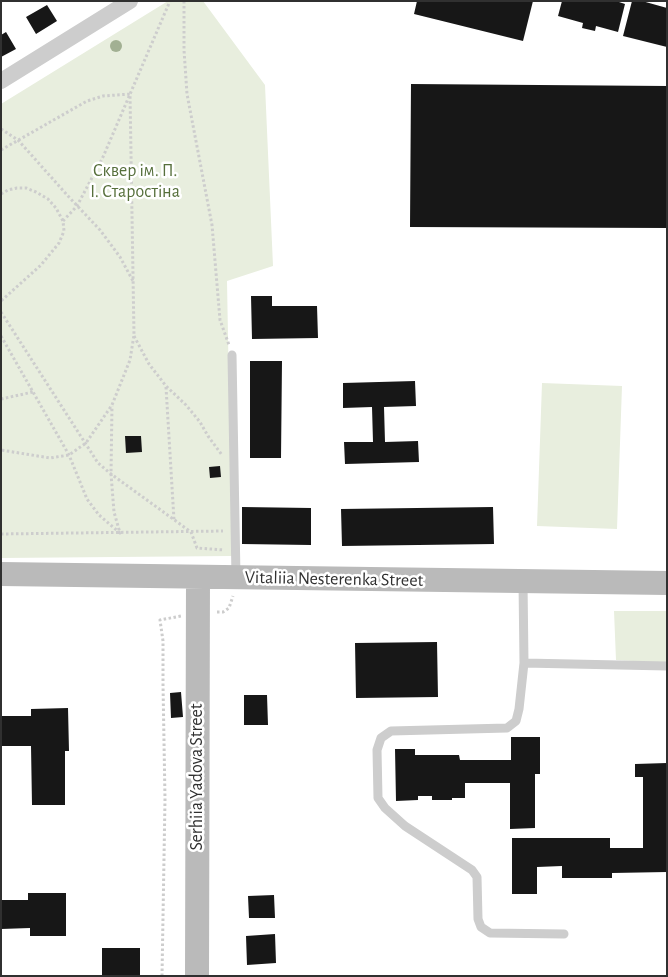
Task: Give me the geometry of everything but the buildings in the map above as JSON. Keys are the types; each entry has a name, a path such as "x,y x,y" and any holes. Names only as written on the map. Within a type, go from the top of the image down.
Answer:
{"main road":[{"name":"Vitaliia Nesterenka Street","path":"1,574 667,583"},
{"name":"Serhiia Yadova Street","path":"197,976 198,577"}],"street":[{"path":"1,81 130,1"}],"lane":[{"path":"232,355 236,578"},
{"path":"523,582 524,663 516,721 507,728 391,731 381,738 377,750 378,798 385,808 405,826 472,870 477,877 478,919 481,926 490,933 564,934"},
{"path":"524,663 667,666"}],"path":[{"path":"63,221 77,206 103,157 170,1"},
{"path":"184,1 184,50 187,94 212,225 220,320 232,355"},
{"path":"1,150 87,101 103,96 130,94"},
{"path":"1,450 50,458 69,454 86,444 112,405 130,360 134,335 130,94"},
{"path":"1,129 18,140 100,230 120,257 133,281"},
{"path":"1,194 8,190 26,188 48,199 56,208 63,221 64,231 59,243 41,265 1,301"},
{"path":"1,312 98,463 191,532"},
{"path":"134,335 150,364 166,386 200,422 234,471"},
{"path":"1,336 69,454 87,499 99,515 120,533"},
{"path":"166,386 174,520"},
{"path":"1,399 33,392"},
{"path":"112,405 111,474 114,512 120,533"},
{"path":"1,534 236,531"},
{"path":"160,620 164,640 165,799 162,976"}],"green space":[{"name":"Сквер ім. П. І. Старостіна","path":"168,1 203,1 265,85 273,266 227,281 232,556 1,558 1,104"},
{"path":"542,383 622,386 617,529 537,526"},
{"path":"614,611 667,611 667,663 616,660"}]}
